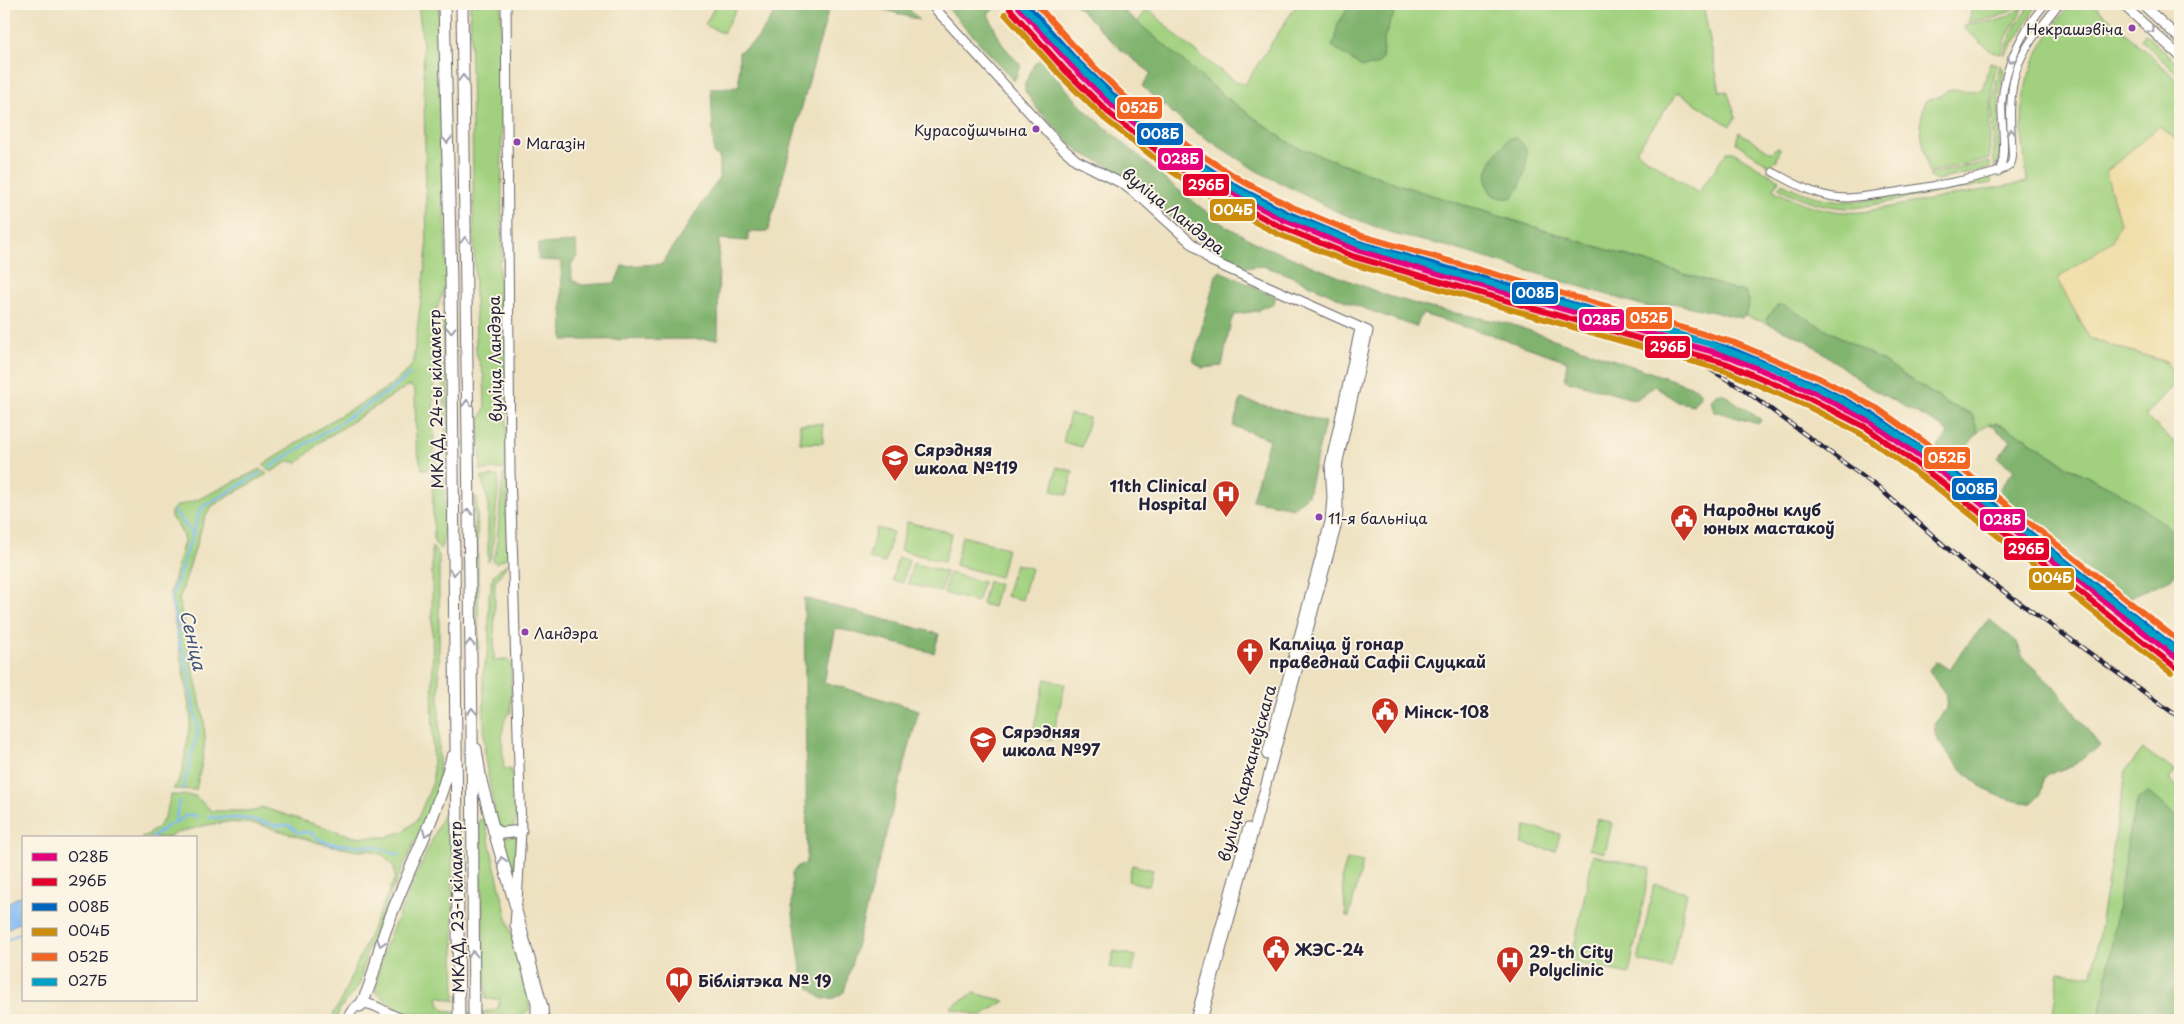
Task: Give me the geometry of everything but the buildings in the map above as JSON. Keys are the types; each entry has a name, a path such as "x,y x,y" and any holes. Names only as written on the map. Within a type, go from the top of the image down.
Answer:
{"highway":[{"name":"МКАД, 24-ы кіламетр","path":"444,4 450,272 456,794"},
{"name":"МКАД, 24-ы кіламетр","path":"462,4 472,730 471,793"},
{"path":"472,730 494,831 516,907"},
{"path":"360,1006 373,980 379,948 388,921 444,788 456,731"},
{"name":"МКАД, 23-і кіламетр","path":"471,793 474,1020"},
{"name":"МКАД, 23-і кіламетр","path":"456,794 459,1020"},
{"path":"494,831 503,833 521,830"}],"street":[{"name":"вуліца Ландэра","path":"506,4 510,471 521,830"},
{"name":"вуліца Ландэра","path":"931,4 1060,146 1076,160 1123,184 1145,201 1211,261 1364,330"},
{"path":"1998,172 2003,160 2002,100 2009,63 2030,24 2045,4"},
{"path":"1773,172 1805,190 1837,198 1860,197 1913,188 1998,172 2007,168 2012,160 2011,107 2016,70 2025,49 2059,4"},
{"path":"2122,4 2180,56"},
{"path":"2142,4 2180,38"},
{"name":"вуліца Каржанеўскага","path":"1195,1020 1330,522 1332,497 1330,465 1364,330"},
{"name":"вуліца Каржанеўскага","path":"1202,1020 1336,527 1339,503 1336,475 1364,330"},
{"path":"521,830 515,925 536,1003 536,1020"},
{"path":"516,907 543,1007 544,1020"},
{"path":"347,1020 352,1012 360,1006 376,1005 391,1017 432,1020"}],"green space":[{"path":"418,4 439,4 447,282 434,316 433,327 434,456 437,461 427,470 422,469 416,444 415,391 411,386 408,386 320,442 298,463 289,461 271,472 263,465 386,388 413,364 427,249 423,45"},
{"path":"470,4 501,4 502,260 499,261 500,321 505,320 507,469 481,470 479,423 485,408 484,376 476,353"},
{"path":"716,4 731,4 737,8 723,33 705,25"},
{"path":"781,4 830,4 768,231 748,232 748,241 719,239 718,339 563,340 561,261 538,260 538,244 576,242 577,256 571,265 572,280 582,285 615,283 622,266 662,264 719,178 719,156 714,155 711,88 739,87 739,52 756,40"},
{"path":"866,4 904,4 919,20"},
{"path":"944,4 995,4 997,6 988,14 1002,44 1021,66 1014,81"},
{"path":"1075,4 1116,4 1224,96 1292,145 1406,187 1746,293 1749,301 1745,316 1741,318 1673,303 1651,308 1446,246 1396,235 1336,211 1257,171 1190,128 1142,86 1151,73 1120,49"},
{"path":"1297,4 1703,4 1720,92 1727,91 1736,117 1730,126 1678,92 1636,151 1698,193 1727,152 1733,152 1779,180 1774,189 1775,191 1828,210 1862,212 2027,182 2022,113 2025,90 2033,63 2046,38 2071,4 2093,4 2180,82 2180,142 2159,126 2106,172 2120,223 2112,241 2057,279 2090,339 2168,363 2176,382 2145,416 2180,447 2180,537 2124,495 2067,466 2027,439 1997,423 1988,424 1978,432 1972,414 1948,404 1924,388 1766,319 1769,324 1745,316 1749,301 1746,293 1406,187 1292,145 1224,96 1137,23 1148,8 1182,41 1235,82 1245,84"},
{"path":"1351,4 1395,4 1394,15 1388,27 1383,45 1382,60 1375,66 1362,67 1332,46 1336,39 1337,25"},
{"path":"1979,4 2023,4 1998,17 1968,22 1973,7"},
{"path":"2031,4 2038,4 2003,55 2016,25"},
{"path":"2024,7 2007,36 2001,54 1992,52 1963,27 1967,24 2000,20"},
{"path":"2145,34 2180,66 2180,76 2141,40"},
{"path":"1040,59 1083,108 1171,184 1221,223 1260,245 1385,295 1430,308 1510,324 1696,388 1700,392 1700,396 1693,405 1678,402 1654,386 1636,400 1565,380 1567,361 1495,336 1422,314 1416,327 1352,304 1282,272 1262,266 1251,267 1242,265 1205,245 1106,165 1079,152 1038,110 1025,91 1025,84 1034,64"},
{"path":"1990,62 1997,64 1990,111 1990,159 1928,172 1920,125 1925,101 1941,96 1947,90 1982,91"},
{"path":"2000,65 2004,70 1999,98 1999,159 1997,166 1994,168 1992,106"},
{"path":"1739,132 1772,153 1777,147 1780,148 1777,160 1769,165 1736,143"},
{"path":"1509,138 1517,138 1526,150 1527,155 1524,175 1518,189 1512,197 1505,198 1493,195 1487,185 1486,178 1493,160"},
{"path":"1990,162 1990,168 1985,170 1937,180 1931,178 1929,174"},
{"path":"1991,177 1992,183 1855,208 1815,203 1778,188 1782,183 1820,198 1840,201 1862,201"},
{"path":"1220,271 1276,297 1272,305 1263,307 1258,311 1236,314 1231,321 1222,366 1202,368 1193,361 1216,275"},
{"path":"1783,305 1878,358 1948,404 1972,414 1978,432 1954,464 1935,451 1948,434 1943,427 1870,388 1806,340 1769,324 1766,319 1777,306"},
{"path":"447,310 449,464 445,454 443,321"},
{"path":"1722,393 1761,421 1758,424 1714,411 1711,401 1716,394"},
{"path":"1241,399 1325,422 1308,495 1293,508 1252,500 1269,439 1233,426"},
{"path":"1070,414 1089,418 1082,447 1063,442"},
{"path":"1988,423 1997,424 2017,433 2067,466 2118,492 2153,515 2180,537 2180,568 2171,579 2130,597 2120,597 1993,497 2014,470 1998,458 2011,441"},
{"path":"800,424 823,424 823,443 800,443"},
{"path":"439,463 444,470 445,528 441,550 434,542 432,479 438,479 438,472 429,472"},
{"path":"1057,467 1073,471 1067,495 1052,491"},
{"path":"260,469 267,474 212,506 205,517 179,600 204,720 205,739 196,790 173,789 183,769 191,718 170,593 184,541 180,529 171,517 171,512 175,507 199,499"},
{"path":"503,474 507,474 508,557 496,563 492,560 496,552"},
{"path":"497,476 499,478 492,554 488,562 488,501 481,477"},
{"path":"474,497 477,497 479,649 476,649"},
{"path":"907,522 952,533 944,562 900,550"},
{"path":"876,528 893,532 885,563 869,559"},
{"path":"962,536 1007,548 1000,577 955,565"},
{"path":"432,547 439,555 439,779 432,805 391,893 366,954 360,984 340,1009 336,1020 330,1020 341,1000 395,877 394,867 383,855 370,850 358,851 319,843 258,824 228,822 207,825 171,836 145,836 159,826 167,810 171,795 195,796 212,811 256,811 261,807 355,837 386,837 404,831 417,820 433,782"},
{"path":"898,557 909,560 903,583 892,580"},
{"path":"508,563 495,582 494,660 508,659 511,662 511,712 504,721 502,746 504,769 510,769 514,780 516,821 513,827 505,829 498,825 496,819 485,759 483,675 489,645 489,593 491,592 491,581 493,580 493,575"},
{"path":"913,563 946,572 941,592 908,584"},
{"path":"1015,564 1031,568 1022,600 1006,596"},
{"path":"949,573 983,582 977,602 944,593"},
{"path":"988,581 999,584 993,607 982,604"},
{"path":"804,598 939,634 934,653 836,628 824,682 919,710 844,992 834,998 822,999 809,987 802,975 792,906 792,873 798,866 805,864 807,857"},
{"path":"1989,619 2017,642 2023,658 2056,689 2100,746 2071,767 2056,771 2044,778 2040,795 2032,803 2019,802 1996,795 1977,783 1947,753 1936,734 1934,724 1942,715 1947,701 1946,696 1929,670 1936,661 1950,670 1963,650"},
{"path":"1045,679 1065,684 1052,740 1032,735"},
{"path":"2143,749 2175,771 2169,780 2180,788 2180,1020 2052,1020 2059,972 2092,976 2126,770"},
{"path":"2149,793 2180,820 2180,1020 2100,1020 2130,826 2138,799"},
{"path":"451,797 455,1001 439,996 439,1002 445,1010 456,1012 481,1012 498,1008 500,999 486,999 479,820 484,819 507,918 529,996 529,1010 521,1016 486,1014 426,1016 401,1011 376,993 377,978 386,944"},
{"path":"1597,819 1612,823 1605,853 1589,849"},
{"path":"1526,826 1560,834 1556,851 1522,844"},
{"path":"500,836 517,836 514,878 511,877"},
{"path":"1593,855 1650,868 1629,974 1571,962"},
{"path":"1347,859 1363,862 1349,917 1346,916 1342,877"},
{"path":"1132,865 1153,870 1149,886 1128,881"},
{"path":"1654,884 1687,892 1671,968 1638,961"},
{"path":"1114,951 1136,956 1132,972 1110,967"},
{"path":"974,993 1005,1001 981,1016 950,1008"}],"sand":[{"path":"2159,126 2180,142 2180,384 2176,382 2167,362 2090,339 2057,279 2112,241 2120,223 2106,172"}],"water":[{"path":"22,895 22,921 5,930 4,905"}],"waterway":[{"name":"Сеніца","path":"270,467 391,390 410,374"},
{"name":"Сеніца","path":"183,788 198,731 189,681 190,673 186,669 187,664 184,661 186,655 179,646 177,633 179,623 176,622 171,600 201,508 260,473"},
{"path":"174,511 192,533"},
{"name":"Сеніца","path":"154,836 168,825 175,823 179,801"},
{"path":"175,823 187,815 197,816"},
{"path":"209,817 251,819 278,826 289,825 297,832 312,833 316,838 330,843 372,846 399,855"},
{"path":"4,942 22,932"}],"railway":[{"path":"1491,284 1539,302"},
{"path":"1576,312 1669,349 1713,371 1743,389 1880,489 1963,562 2180,718"}],"transit line":[{"name":"028Б","path":"1016,4 1071,65 1114,107 1180,159 1236,195 1284,220 1357,250 1731,357 1813,392 1871,422 1945,475 2180,661"},
{"name":"027Б","path":"1021,4 1074,61 1121,107 1178,152 1239,191 1285,215 1360,245 1452,273 1707,343 1773,368 1818,388 1872,417 1926,454 2180,654"},
{"name":"008Б","path":"1026,4 1076,60 1119,101 1184,153 1240,189 1287,213 1359,243 1733,350 1816,385 1875,416 1949,469 2180,652"},
{"name":"052Б","path":"1036,4 1082,55 1124,96 1189,147 1244,182 1290,206 1362,236 1735,343 1819,378 1878,409 1954,463 2180,642"},
{"name":"296Б","path":"1010,9 1065,70 1109,113 1175,165 1233,202 1281,227 1355,257 1728,364 1810,399 1867,428 1940,481 2175,667"},
{"name":"004Б","path":"1005,14 1060,75 1105,119 1171,171 1229,208 1278,234 1353,264 1726,371 1807,406 1863,435 1936,487 2171,673"}],"place":[{"name":"Некрашэвіча","path":"2132,28"},
{"name":"Курасоўшчына","path":"1036,129"},
{"name":"Магазін","path":"517,142"},
{"name":"Сярэдняя школа №119","path":"895,482"},
{"name":"11-я бальніца","path":"1319,517"},
{"name":"11th Clinical Hospital","path":"1226,518"},
{"name":"Народны клуб юных мастакоў","path":"1684,542"},
{"name":"Ландэра","path":"525,632"},
{"name":"Капліца ў гонар праведнай Сафіі Слуцкай","path":"1250,676"},
{"name":"Мінск-108","path":"1385,735"},
{"name":"Сярэдняя школа №97","path":"983,764"},
{"name":"ЖЭС-24","path":"1276,973"},
{"name":"29-th City Polyclinic","path":"1510,984"},
{"name":"Бібліятэка № 19","path":"679,1004"}]}
